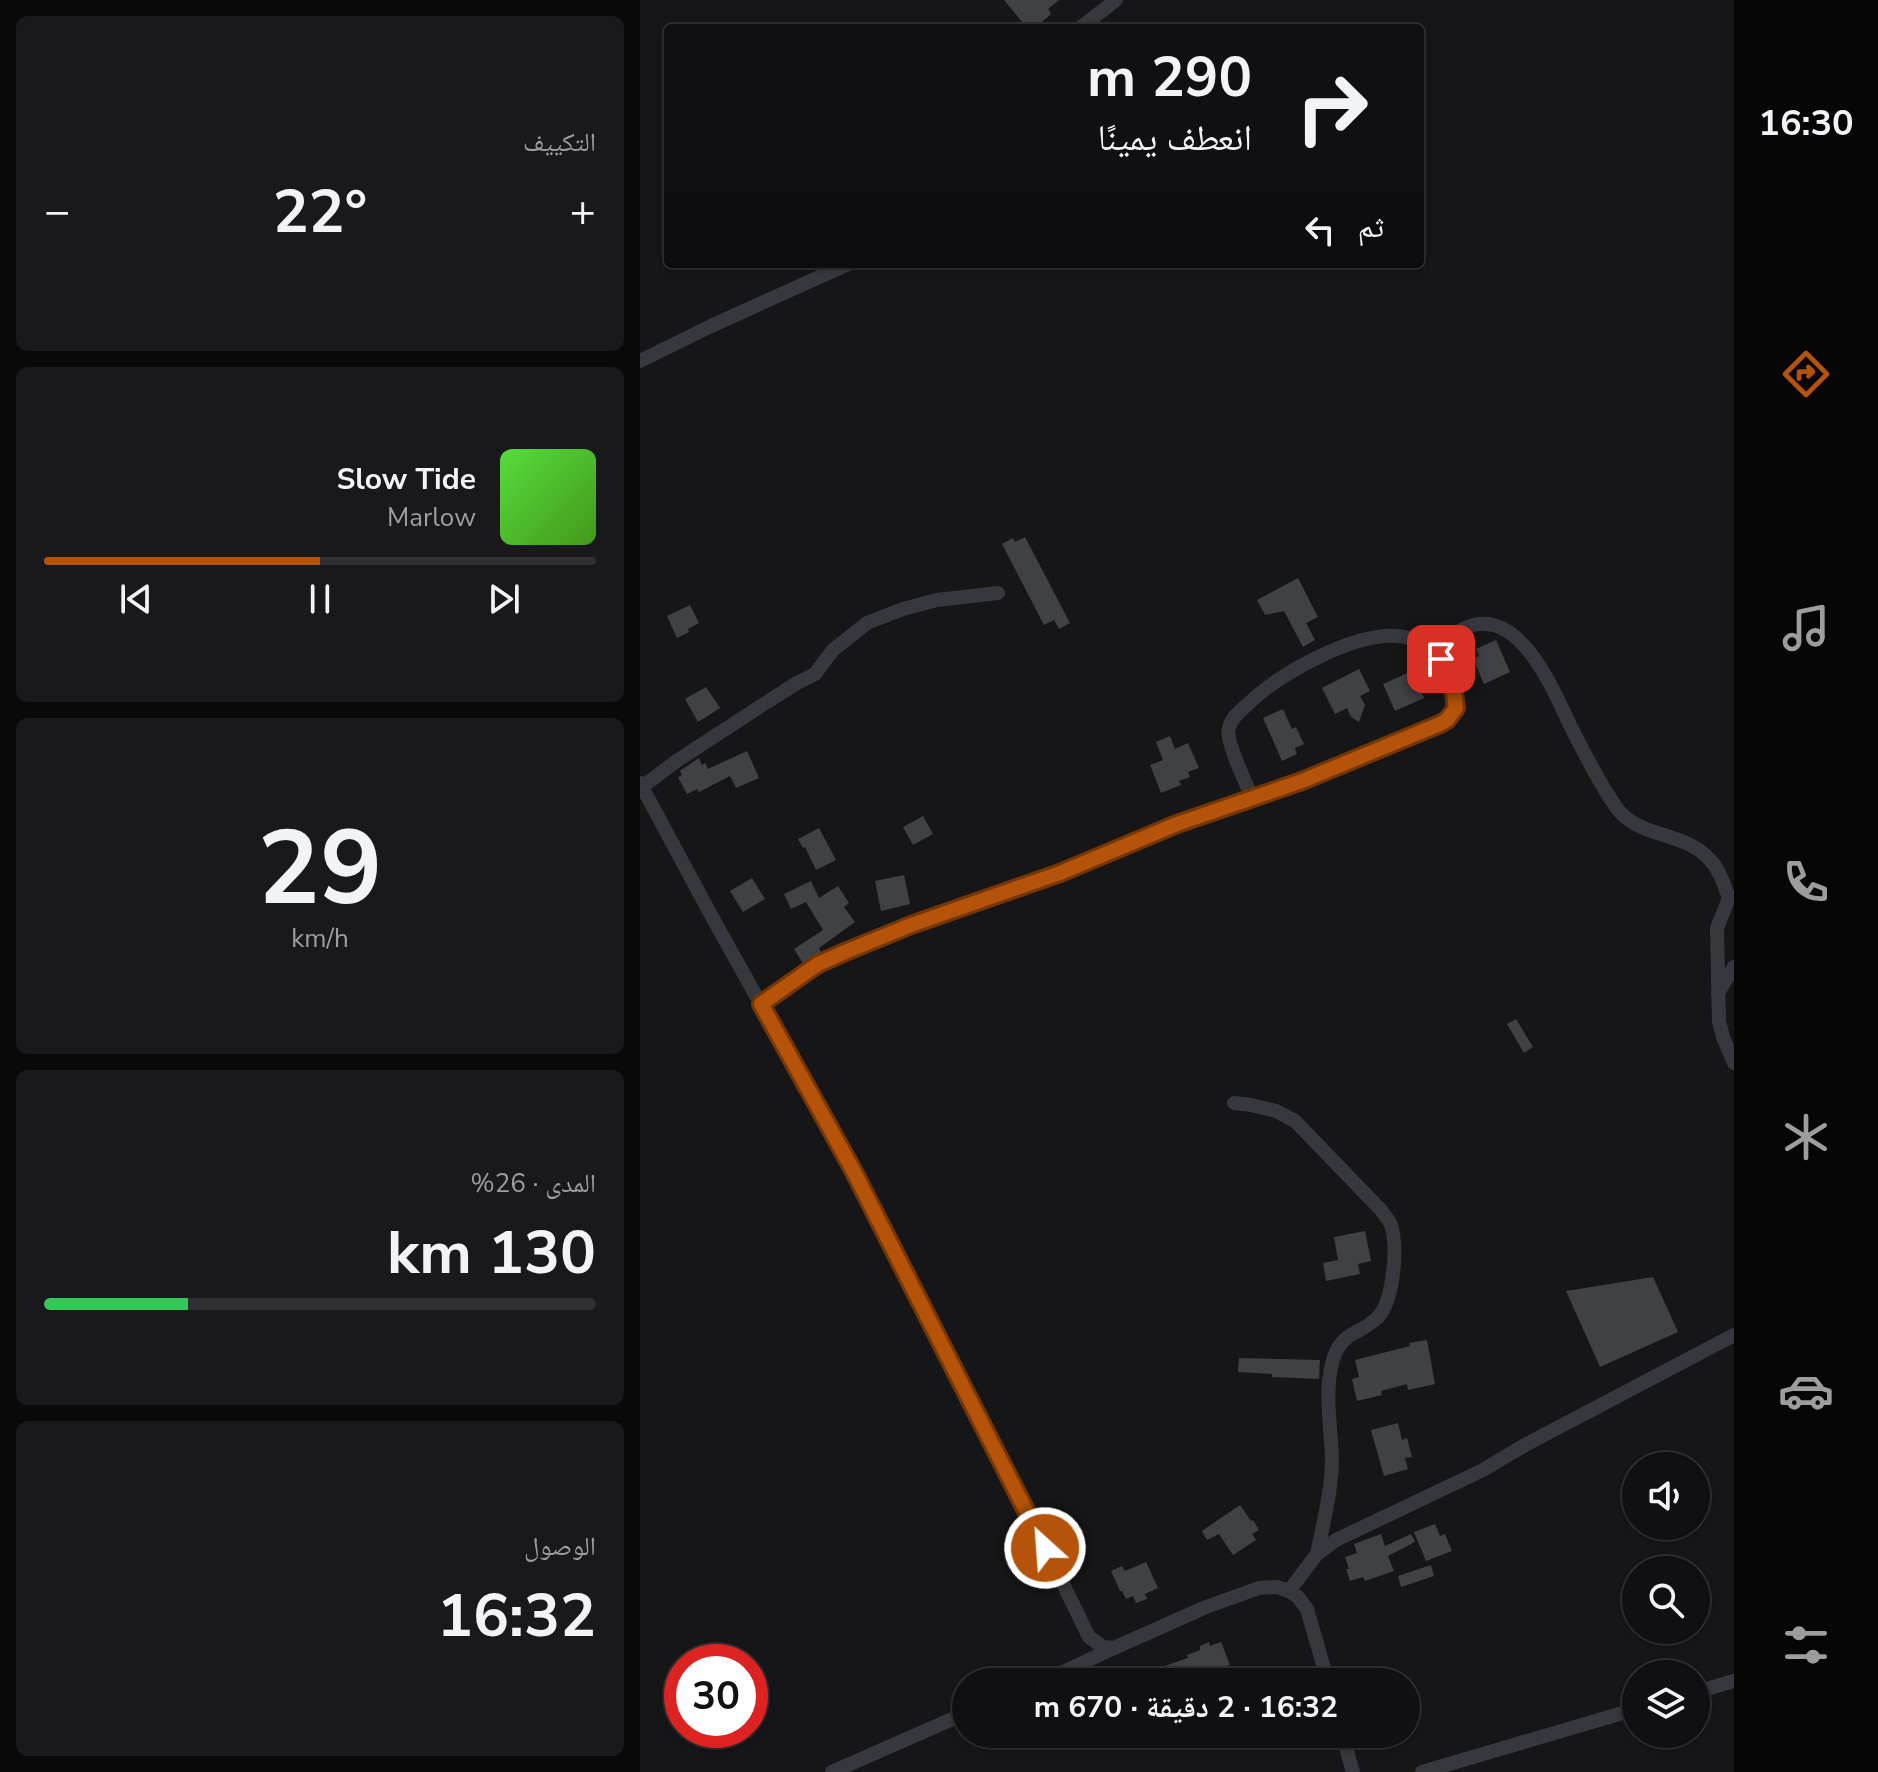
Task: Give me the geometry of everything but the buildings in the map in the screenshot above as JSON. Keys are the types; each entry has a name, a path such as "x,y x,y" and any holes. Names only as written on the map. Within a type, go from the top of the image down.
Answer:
{"street":[{"path":"1085,24 1116,0"},
{"path":"640,361 839,268"},
{"path":"998,593 937,600 867,623 844,640 815,674 641,785 853,1170 1023,1502 1085,1631 1098,1645 1114,1648"},
{"path":"761,1004 818,964 845,952 911,925 1060,873 1177,824 1302,781 1447,720 1456,708 1456,700 1443,666 1442,653 1463,628 1490,624 1507,630 1544,674 1584,751 1626,819 1700,849 1721,878 1729,898 1717,928 1719,1021 1734,1063"},
{"path":"1252,797 1234,756 1228,735 1229,726 1237,714 1282,677 1314,659 1370,639 1397,636 1426,643 1442,653"},
{"path":"1718,994 1734,967"},
{"path":"1234,1103 1276,1111 1295,1121 1391,1223 1394,1249 1385,1306 1376,1319 1346,1337 1337,1348 1331,1365 1332,1466 1317,1554"},
{"path":"1289,1591 1317,1554 1336,1540 1483,1470 1734,1335"},
{"path":"1072,1668 1206,1607 1259,1588 1277,1587 1303,1601 1324,1668"},
{"path":"1710,1688 1734,1681"},
{"path":"1422,1772 1622,1713"},
{"path":"832,1772 952,1719"},
{"path":"1346,1748 1353,1772"}],"route":[{"path":"1045,1548 853,1170 761,1004 818,964 845,952 911,925 1060,873 1177,824 1302,781 1440,724 1456,708 1454,693 1441,659"}]}
